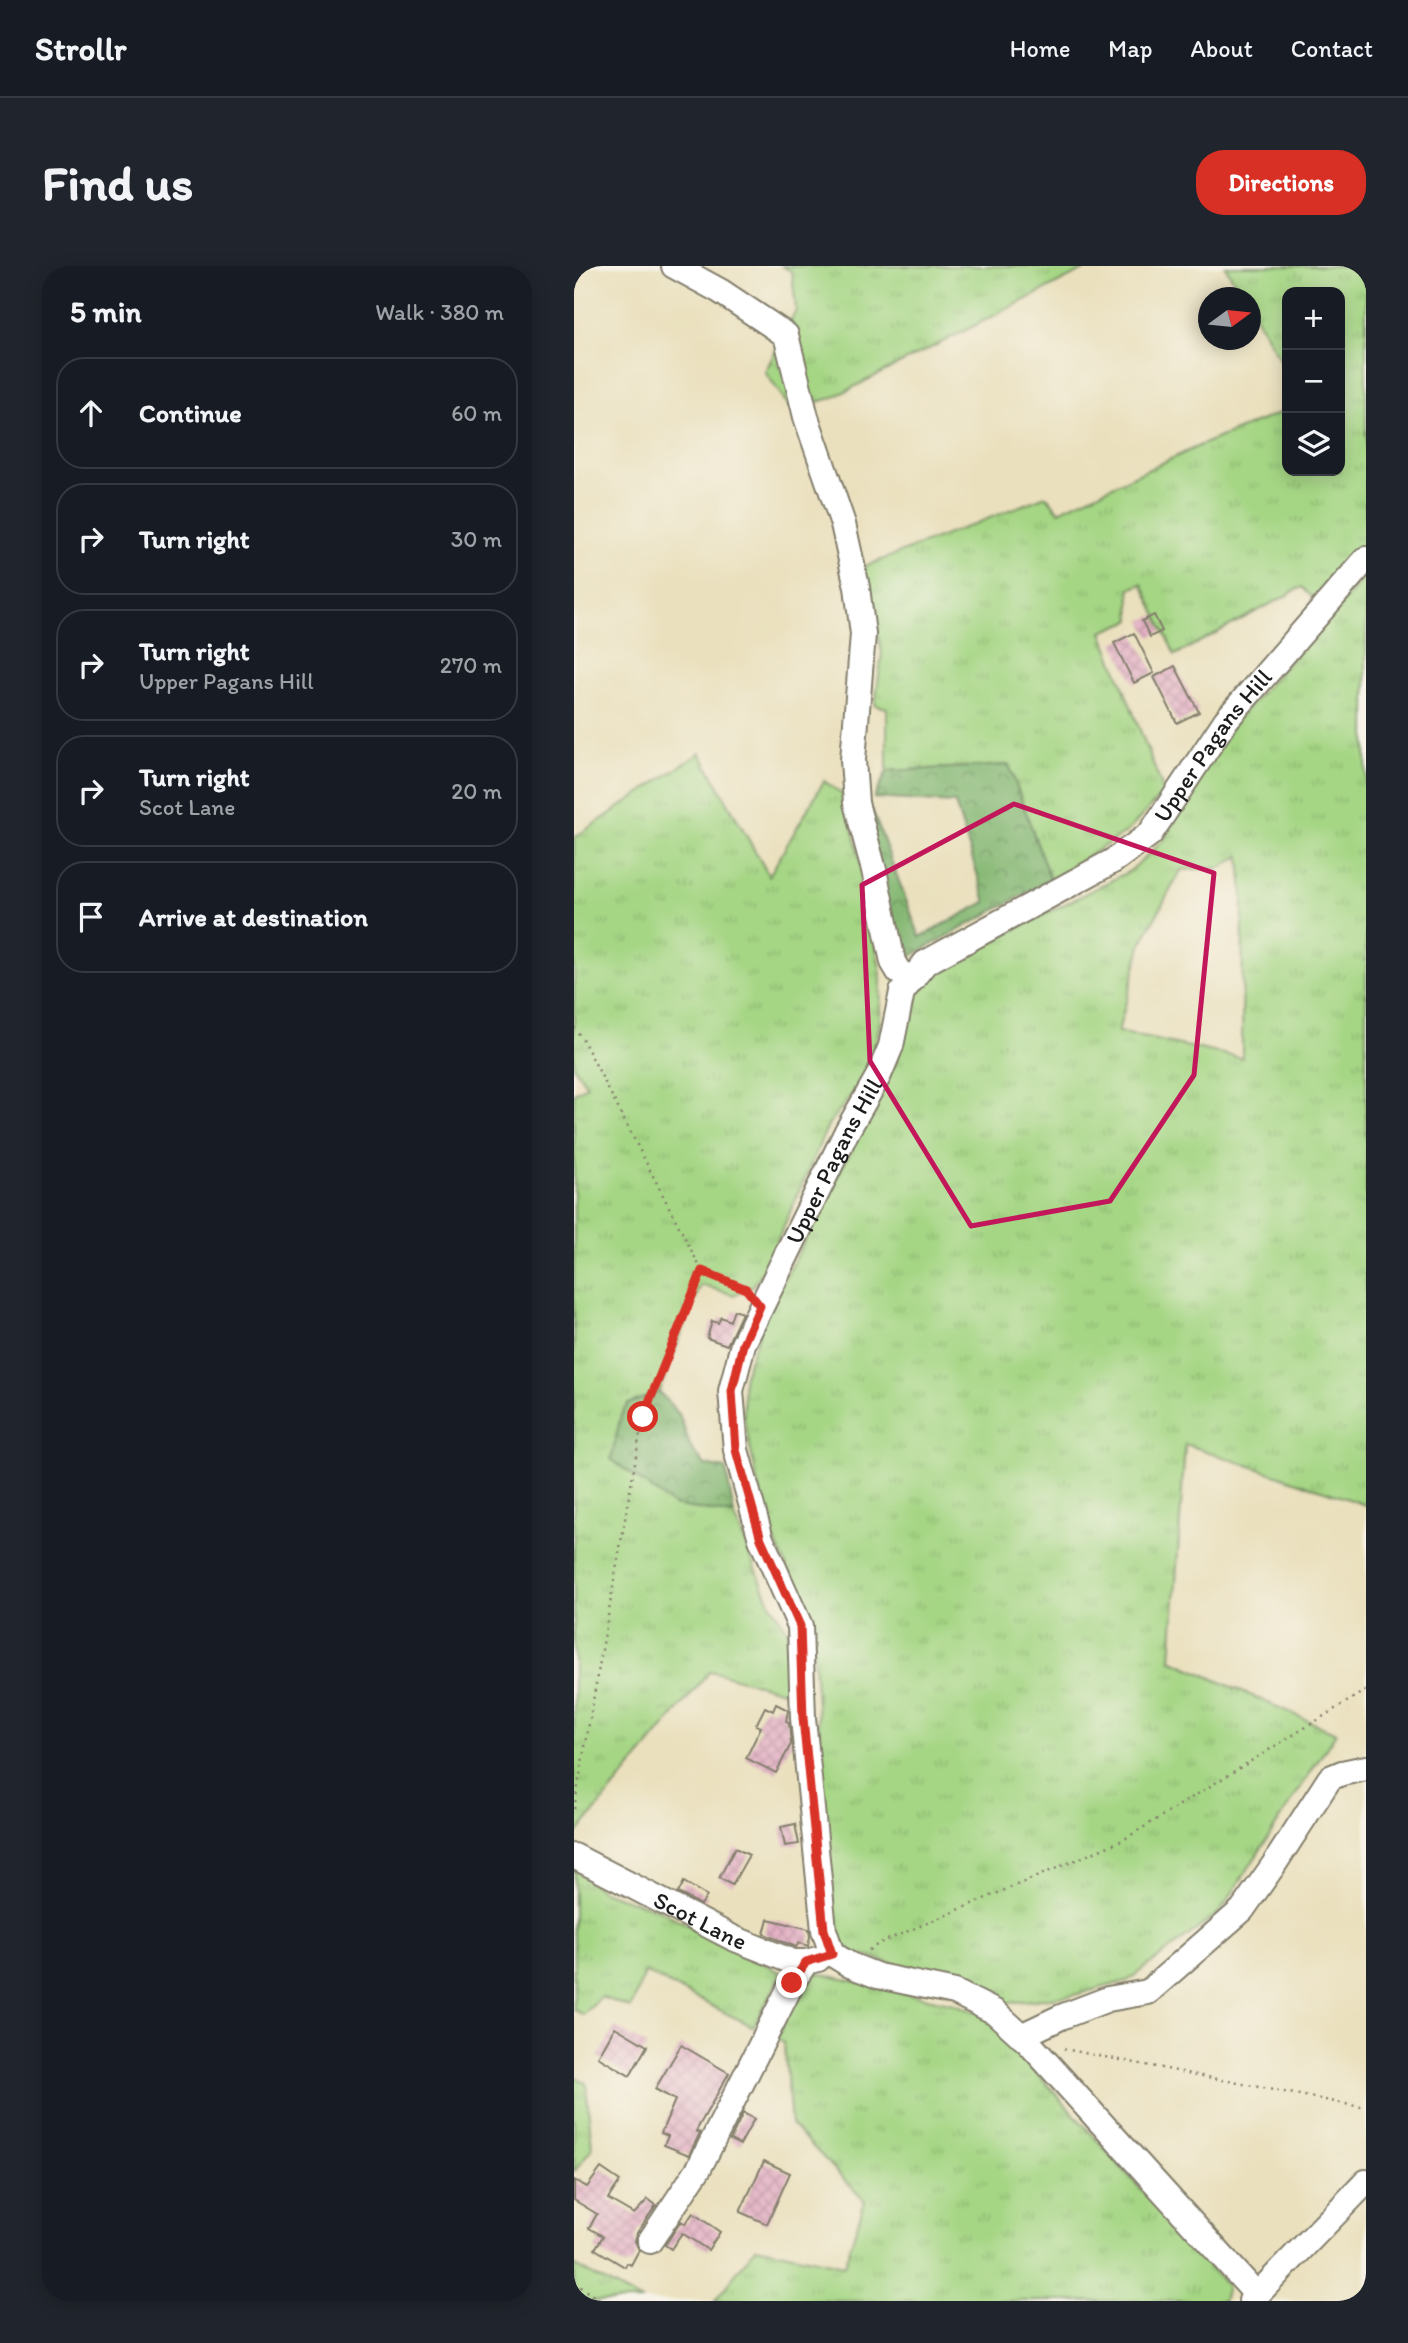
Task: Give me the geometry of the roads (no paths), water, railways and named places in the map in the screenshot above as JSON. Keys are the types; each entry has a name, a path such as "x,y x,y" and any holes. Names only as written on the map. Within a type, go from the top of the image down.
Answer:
{"street":[{"path":"674,266 720,291 786,335 806,417 843,524 857,587 863,634 853,760 856,803 874,870 892,962 899,972 913,979"},
{"name":"Upper Pagans Hill","path":"841,1960 824,1930 803,1718 800,1626 761,1539 736,1450 732,1391 743,1344 847,1131 879,1075 891,1046 902,992 925,963 1114,860 1150,834 1226,720 1366,559"},
{"path":"1024,2039 1061,2017 1108,1999 1148,1992 1242,1910 1330,1778 1366,1768"},
{"name":"Scot Lane","path":"574,1856 733,1938 793,1962 806,1962"},
{"path":"650,2241 699,2168 792,1983 806,1962 841,1960 878,1976 955,1992 995,2012 1024,2039 1254,2298 1366,2182"}]}
